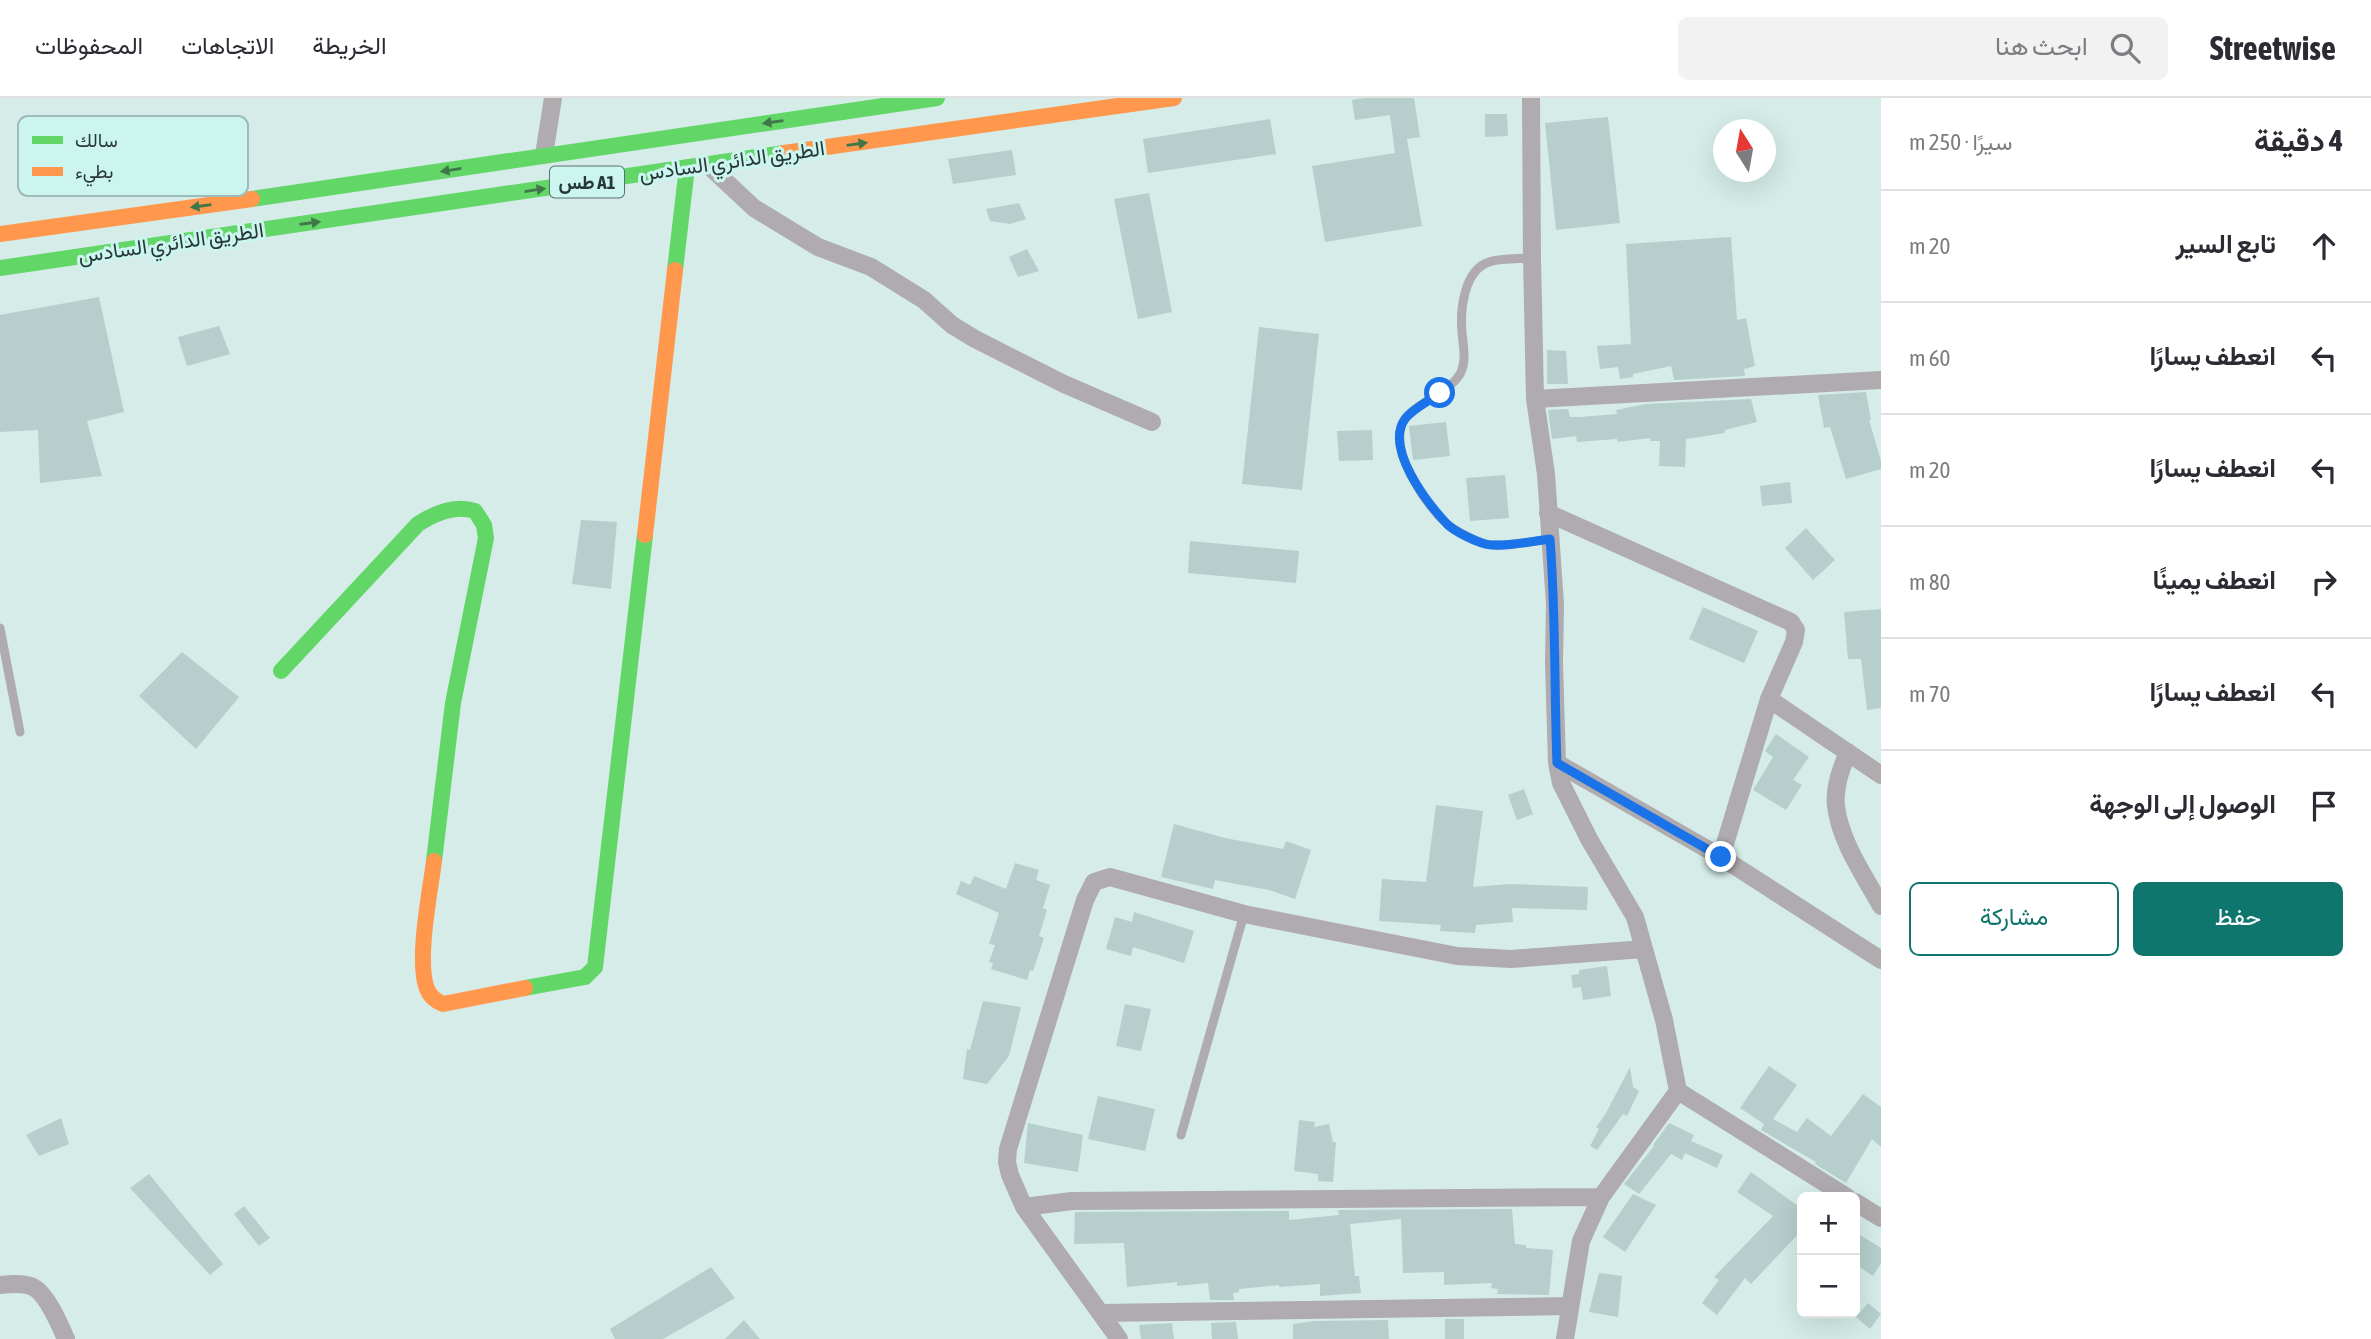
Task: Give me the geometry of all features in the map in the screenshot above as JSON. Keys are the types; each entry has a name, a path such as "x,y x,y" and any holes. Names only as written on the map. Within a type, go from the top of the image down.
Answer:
{"main road":[{"name":"الطريق الدائري السادس","path":"0,234 937,98"},
{"name":"الطريق الدائري السادس","path":"0,268 1174,98"},
{"path":"281,671 418,524 426,518 449,510 459,508 475,511 484,525 486,538 453,703 423,955 427,993 433,1001 443,1004 585,977 595,967 687,167"}],"street":[{"path":"544,155 553,98"},
{"path":"805,118 811,98"},
{"path":"1531,98 1535,399 1546,474 1555,604 1557,763 1561,783 1635,917 1664,1020 1678,1091 1839,1192"},
{"path":"708,165 754,208 818,247 871,267 924,300 952,325 975,339 1064,384 1152,422"},
{"path":"1535,399 1881,380"},
{"path":"1548,513 1791,622 1796,631 1794,642 1769,699 1721,857"},
{"path":"1769,699 1881,775"},
{"path":"1848,752 1839,776 1836,804 1838,816 1841,829 1881,906"},
{"path":"1557,763 1721,857 1881,960"},
{"path":"1119,1339 1024,1207 1007,1162 1008,1149 1085,900 1094,882 1110,877 1244,914 1457,956 1511,959 1644,948"},
{"path":"1565,1339 1581,1241 1601,1197 1678,1091"},
{"path":"1024,1207 1072,1201 1601,1197"},
{"path":"1860,1205 1881,1218"},
{"path":"0,1285 32,1286 40,1292 66,1339"},
{"path":"1101,1313 1570,1306"}],"lane":[{"path":"1532,258 1490,261 1480,266 1469,281 1461,317 1465,358 1459,374 1440,393 1405,417 1400,436 1405,463 1414,483 1449,526 1487,545 1550,539"},
{"path":"0,628 20,732"},
{"path":"1181,1135 1244,914"}],"building":[{"path":"1414,98 1420,137 1407,139 1422,226 1325,242 1312,166 1395,153 1390,115 1355,120 1352,100"},
{"path":"1485,114 1507,114 1508,136 1485,137"},
{"path":"1608,117 1620,223 1556,230 1545,123"},
{"path":"1270,119 1276,154 1148,173 1143,139"},
{"path":"1012,150 1016,175 953,184 948,159"},
{"path":"1149,193 1172,312 1138,319 1114,199"},
{"path":"1019,203 1026,219 1010,224 990,221 986,209"},
{"path":"1731,237 1737,320 1746,318 1755,366 1744,369 1745,376 1674,380 1671,366 1620,379 1618,367 1600,369 1597,346 1631,344 1626,244"},
{"path":"1027,249 1039,271 1018,277 1009,257"},
{"path":"99,297 124,412 87,421 102,476 40,483 38,430 0,432 0,315"},
{"path":"219,326 230,354 187,366 178,337"},
{"path":"1259,327 1319,334 1302,490 1242,484"},
{"path":"1547,350 1566,351 1568,384 1547,384"},
{"path":"1866,392 1869,420 1881,469 1846,479 1830,427 1824,428 1818,395"},
{"path":"1751,399 1757,422 1725,430 1725,433 1686,439 1685,467 1659,466 1660,441 1650,441 1650,438 1618,442 1617,439 1577,442 1576,436 1552,439 1548,410 1568,409 1570,417 1580,417 1617,414 1616,410 1646,404"},
{"path":"1446,422 1450,456 1413,460 1409,426"},
{"path":"1372,430 1373,460 1339,461 1337,431"},
{"path":"1505,475 1509,518 1470,521 1466,478"},
{"path":"1790,482 1792,503 1762,506 1760,486"},
{"path":"581,520 617,522 611,589 572,584"},
{"path":"1806,528 1835,560 1813,580 1785,548"},
{"path":"1190,541 1299,551 1296,583 1188,573"},
{"path":"1703,607 1758,631 1744,663 1689,639"},
{"path":"1881,609 1881,708 1867,710 1861,659 1848,659 1844,612"},
{"path":"182,652 239,697 196,749 139,696"},
{"path":"1776,734 1809,757 1793,780 1802,785 1786,810 1753,790 1773,757 1765,751"},
{"path":"1524,789 1533,814 1517,820 1508,795"},
{"path":"1436,805 1483,811 1473,887 1510,884 1588,887 1587,910 1512,908 1513,922 1476,925 1475,933 1440,931 1441,925 1379,921 1382,879 1426,882"},
{"path":"1174,824 1225,838 1283,849 1286,841 1311,850 1295,899 1269,890 1215,880 1213,889 1161,877"},
{"path":"1015,863 1039,870 1036,880 1050,885 1043,908 1047,910 1039,936 1044,938 1033,971 1030,970 1027,980 991,969 993,963 989,962 995,945 989,944 999,913 956,894 961,881 970,885 974,876 1006,889"},
{"path":"1134,912 1194,931 1184,963 1133,947 1131,956 1106,949 1115,917 1132,922"},
{"path":"1607,966 1611,996 1583,1000 1581,987 1573,988 1571,975 1579,974 1579,970"},
{"path":"983,1001 1021,1007 1009,1056 987,1084 963,1079 967,1049 970,1050"},
{"path":"1125,1004 1151,1009 1141,1051 1116,1046"},
{"path":"1769,1066 1797,1085 1773,1119 1797,1132 1807,1118 1831,1136 1863,1094 1881,1107 1881,1147 1872,1139 1846,1183 1761,1130 1764,1124 1740,1108"},
{"path":"1630,1067 1633,1087 1639,1091 1627,1116 1623,1114 1597,1150 1590,1146 1599,1129 1596,1127"},
{"path":"1098,1096 1155,1109 1145,1151 1088,1139"},
{"path":"61,1118 69,1144 39,1156 26,1135"},
{"path":"1299,1120 1315,1122 1314,1127 1329,1124 1333,1142 1336,1142 1333,1182 1318,1181 1318,1174 1294,1171"},
{"path":"1028,1123 1083,1135 1078,1172 1024,1163"},
{"path":"1669,1123 1694,1135 1691,1141 1723,1155 1717,1168 1685,1153 1682,1160 1671,1154 1639,1194 1624,1184"},
{"path":"1751,1172 1797,1205 1797,1235 1751,1284 1745,1278 1717,1315 1702,1303 1719,1280 1714,1277 1773,1216 1737,1192"},
{"path":"149,1174 223,1264 210,1275 130,1188"},
{"path":"1633,1194 1656,1205 1625,1252 1603,1237"},
{"path":"244,1206 270,1238 259,1246 234,1214"},
{"path":"1512,1209 1515,1244 1526,1245 1526,1248 1553,1250 1549,1295 1497,1294 1498,1289 1491,1288 1492,1283 1444,1285 1444,1272 1403,1273 1401,1219 1350,1224 1355,1276 1359,1276 1361,1293 1320,1296 1320,1284 1279,1285 1239,1289 1239,1292 1233,1293 1234,1300 1210,1300 1208,1283 1177,1286 1177,1282 1127,1287 1124,1243 1074,1244 1075,1212 1289,1211 1289,1220 1339,1215 1338,1210"},
{"path":"1860,1235 1881,1248 1881,1263 1873,1276 1860,1267"},
{"path":"711,1267 735,1298 663,1339 615,1339 610,1329"},
{"path":"1599,1273 1622,1276 1618,1317 1589,1312"},
{"path":"1868,1303 1881,1314 1870,1329 1857,1318 1860,1318 1860,1312"},
{"path":"1445,1319 1464,1319 1464,1339 1445,1339"},
{"path":"744,1320 760,1339 725,1339"},
{"path":"1388,1320 1389,1339 1293,1339 1293,1324"},
{"path":"1236,1322 1238,1339 1212,1339 1211,1323"},
{"path":"1172,1323 1174,1339 1141,1339 1139,1325"}],"traffic: fast":[{"path":"252,199 937,98"},
{"path":"0,268 784,153"},
{"path":"675,270 687,167"},
{"path":"281,671 418,524 445,511 475,511 484,525 486,538 453,703 434,861"},
{"path":"525,988 585,977 595,967 645,535"}],"traffic: slow":[{"path":"784,153 1174,98"},
{"path":"0,234 252,199"},
{"path":"645,535 675,270"},
{"path":"434,861 423,945 424,977 430,994 443,1004 525,988"}],"route":[{"path":"1440,393 1405,417 1401,426 1405,463 1414,483 1449,526 1487,545 1550,539 1555,604 1557,763 1721,857"}]}
